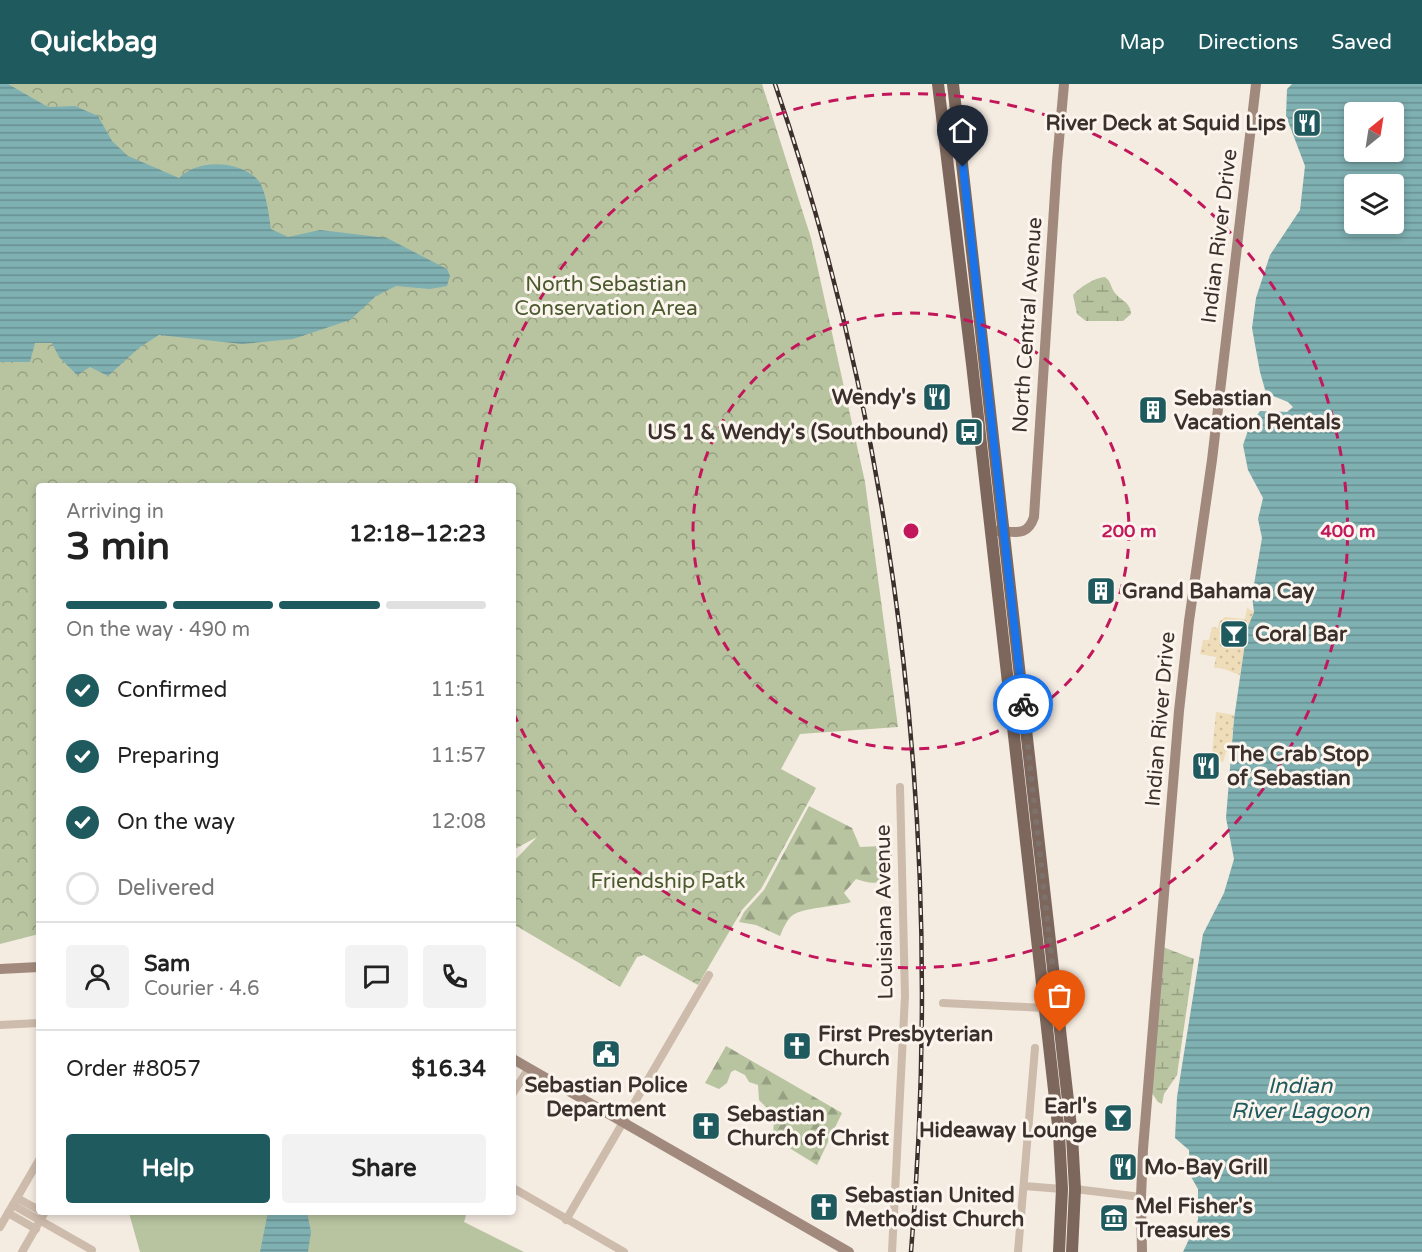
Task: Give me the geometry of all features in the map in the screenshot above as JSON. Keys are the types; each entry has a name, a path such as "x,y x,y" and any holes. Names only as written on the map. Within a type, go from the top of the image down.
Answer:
{"main road":[{"path":"938,84 1059,1134 1062,1189 1059,1252"},
{"path":"953,84 1071,1136 1075,1189 1072,1252"},
{"path":"1041,981 1049,997 1056,1002"},
{"path":"1044,1008 1060,1032"}],"street":[{"name":"North Central Avenue","path":"990,531 1025,531 1031,526 1034,517 1064,84"},
{"name":"Indian River Drive","path":"1142,1252 1141,1197 1146,1101 1179,711 1190,612 1212,460 1256,84"},
{"path":"972,364 985,365"},
{"name":"Louisiana Avenue","path":"892,1252 905,996 900,787"},
{"path":"0,969 36,967"},
{"path":"567,1220 709,975"},
{"path":"943,1003 1044,1008"},
{"path":"0,1025 36,1023"},
{"path":"1018,1252 1035,1048"},
{"path":"516,1061 849,1252"},
{"path":"516,1088 528,1068"},
{"path":"0,1227 36,1165"},
{"path":"1024,1186 1062,1189"},
{"path":"1075,1189 1141,1197"},
{"path":"516,1190 624,1252"},
{"path":"15,1201 36,1211"},
{"path":"8,1213 36,1229"},
{"path":"22,1252 42,1215"},
{"path":"43,1215 92,1250 91,1252"}],"green space":[{"name":"North Sebastian Conservation Area","path":"0,84 762,84 811,238 865,482 898,727 800,734 781,769 816,788 761,889 742,910 698,985 644,955 637,957 620,987 516,926 516,859 537,837 516,848 516,483 36,483 36,935 0,944"},
{"path":"1105,277 1115,293 1127,303 1131,314 1123,321 1086,321 1077,314 1073,295 1088,283"},
{"path":"809,806 852,828 860,847 882,846 892,855 886,876 883,880 872,883 856,879 844,893 851,902 798,912 785,924 780,936 756,925 739,922 744,912 764,890"},
{"path":"1163,947 1194,959 1177,1075 1164,1094 1162,1104 1152,1093"},
{"path":"726,1046 842,1113 817,1165 773,1138 774,1115 759,1100 758,1085 749,1082 745,1075 735,1070 731,1072 727,1083 719,1089 705,1083"},
{"path":"130,1215 466,1215 464,1222 524,1252 140,1252"}],"sand":[{"path":"1247,608 1254,612 1247,629 1240,675 1221,668 1214,668 1216,657 1200,654 1203,640 1209,640 1212,627 1218,628 1219,622 1225,617 1245,619"},
{"path":"1216,712 1234,715 1231,750 1226,752 1223,762 1213,759 1212,754"}],"water":[{"path":"0,84 8,84 48,107 75,106 98,116 112,141 128,156 179,178 196,167 207,165 229,165 239,168 260,183 267,202 271,229 288,237 320,230 387,238 447,269 450,276 447,286 430,289 396,286 376,296 350,320 293,339 242,344 159,335 140,347 108,376 90,367 77,375 59,357 52,343 35,343 30,362 0,362"},
{"name":"Indian River Lagoon","path":"1292,84 1422,84 1422,1252 1183,1252 1198,1220 1198,1189 1190,1175 1189,1150 1175,1138 1177,1097 1203,934 1224,893 1234,859 1226,818 1234,719 1247,629 1254,612 1252,596 1262,538 1258,519 1263,498 1248,470 1243,445 1250,425 1260,411 1287,412 1293,407 1288,402 1266,393 1252,328 1256,298 1270,255 1300,210 1305,166 1286,116 1287,89"},
{"path":"267,1215 308,1215 311,1232 308,1252 260,1252"}],"railway":[{"path":"775,84 819,225 855,369 883,514 903,661 916,808 922,956 920,1104 911,1252"}],"way so far":[{"path":"1023,704 1060,1032"}],"place":[{"name":"River Deck at Squid Lips","path":"1307,123"},
{"name":"Wendy's","path":"937,397"},
{"name":"Sebastian Vacation Rentals","path":"1153,410"},
{"name":"US 1 & Wendy's (Southbound)","path":"969,432"},
{"name":"Grand Bahama Cay","path":"1101,591"},
{"name":"Coral Bar","path":"1234,634"},
{"name":"The Crab Stop of Sebastian","path":"1206,766"},
{"name":"First Presbyterian Church","path":"797,1046"},
{"name":"Sebastian Police Department","path":"606,1054"},
{"name":"Earl's Hideaway Lounge","path":"1118,1118"},
{"name":"Sebastian Church of Christ","path":"706,1126"},
{"name":"Mo-Bay Grill","path":"1123,1167"},
{"name":"Sebastian United Methodist Church","path":"824,1207"},
{"name":"Mel Fisher's Treasures","path":"1114,1218"}],"route":[{"path":"963,167 1023,704"}],"park label":[{"name":"Friendship Patk","path":"668,881"}]}
